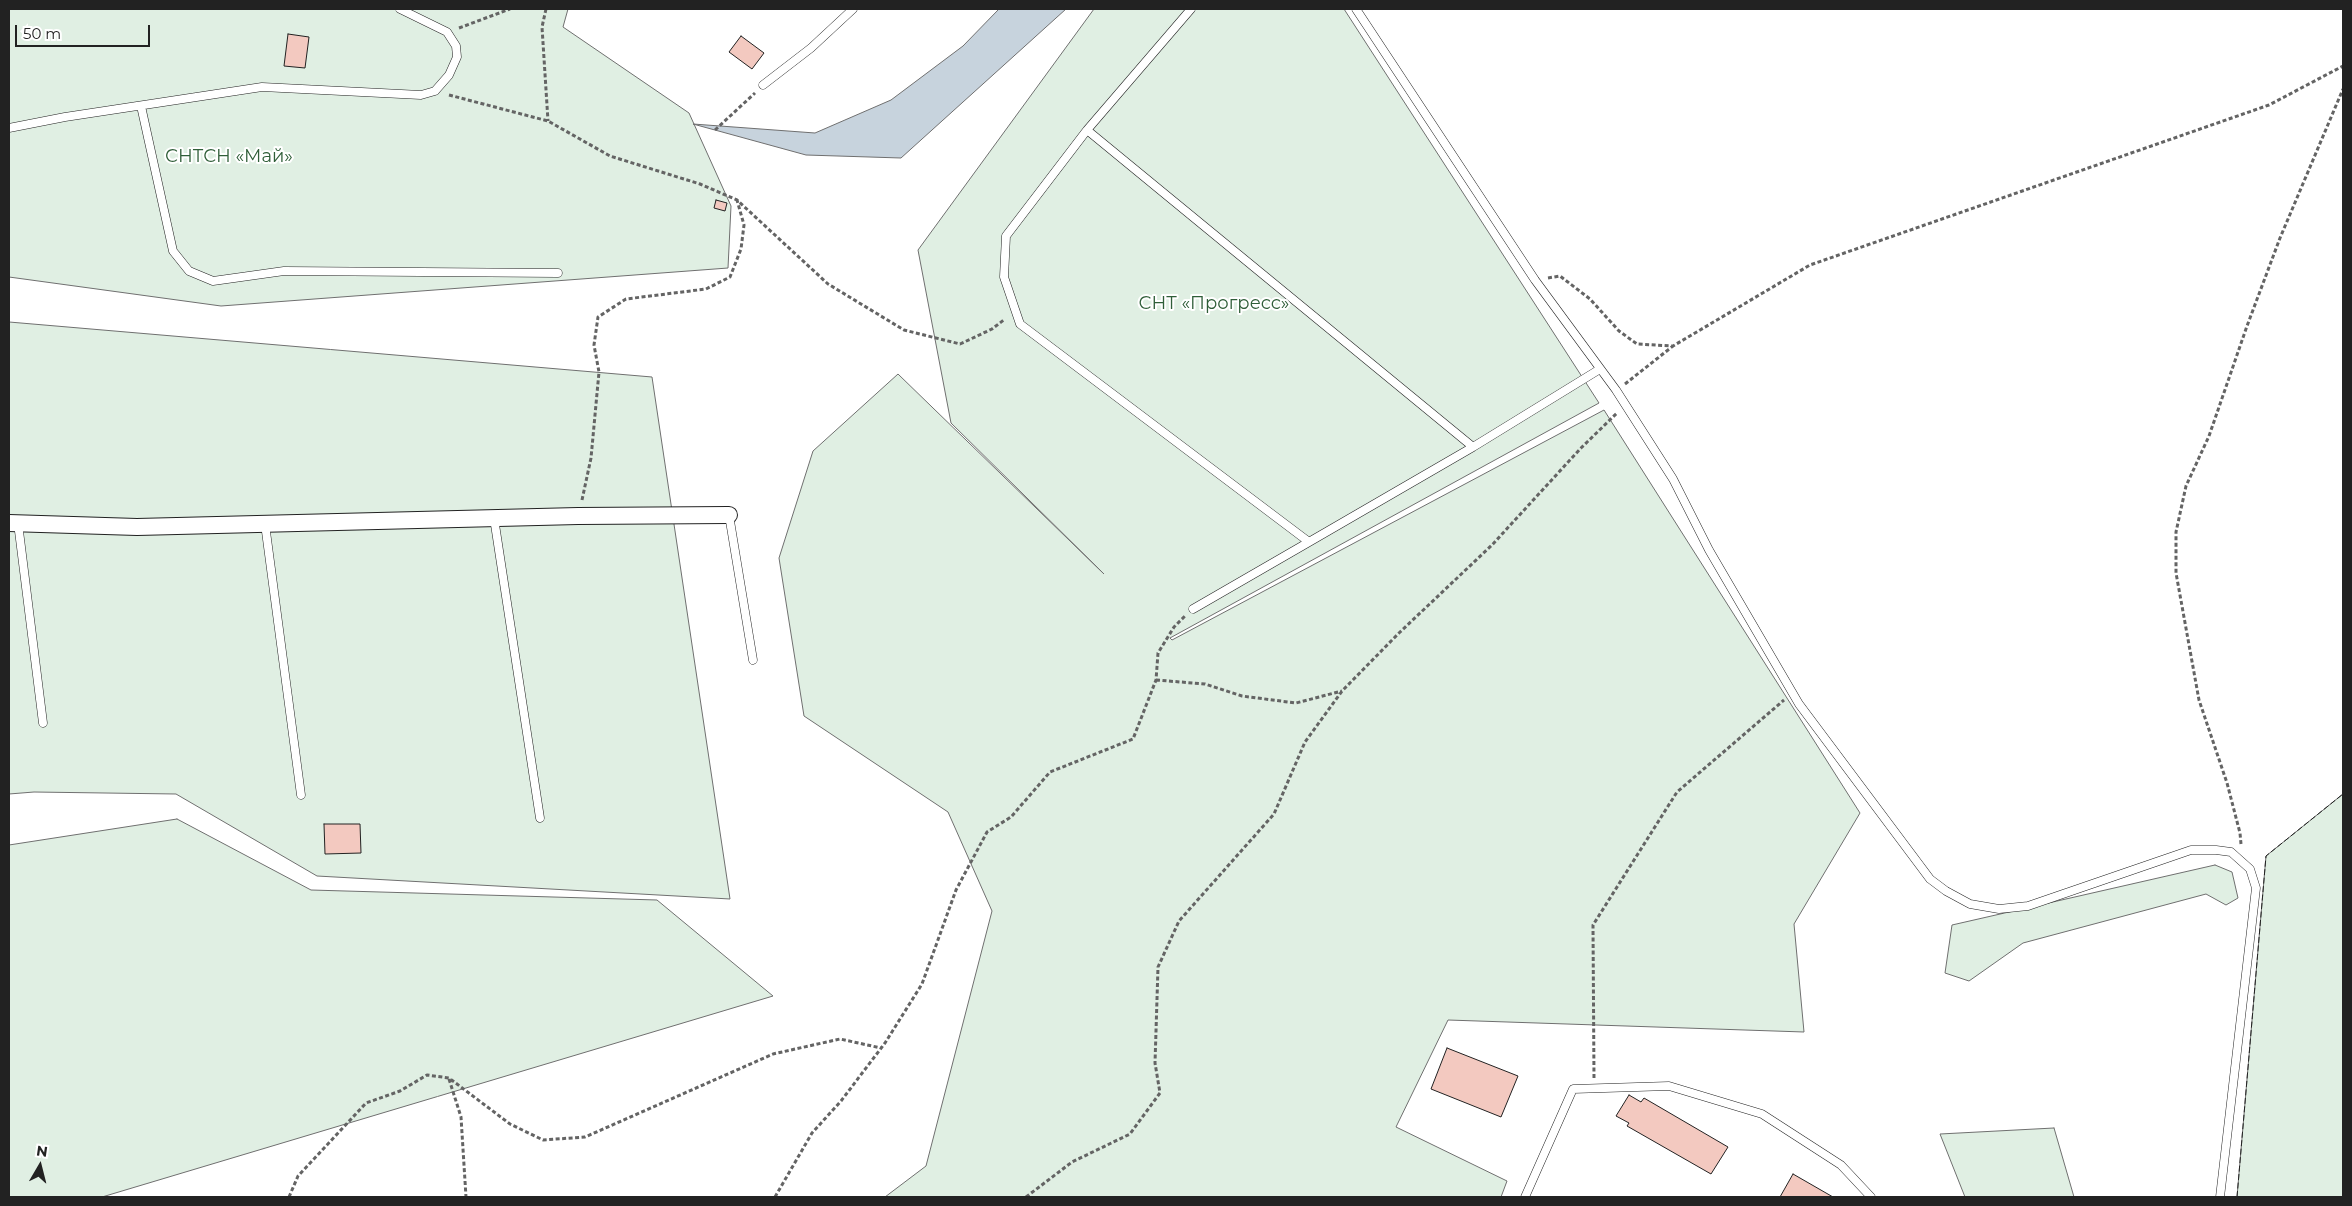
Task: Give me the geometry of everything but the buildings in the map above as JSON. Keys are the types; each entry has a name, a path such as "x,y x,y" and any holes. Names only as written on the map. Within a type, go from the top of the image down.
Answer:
{"street":[{"path":"13,523 137,527 578,516 729,515"}],"lane":[{"path":"9,128 65,117 262,87 421,95 435,91 449,74 457,56 456,46 447,32 400,9"},
{"path":"763,85 810,48 853,9"},
{"path":"1192,9 1087,130 1006,236 1004,277 1020,324 1308,542"},
{"path":"1356,9 1535,280 1616,390 1673,479 1709,550 1799,704 1930,879 1970,904 1999,909 2028,906 2191,850 2231,852 2250,870 2256,888 2220,1197"},
{"path":"141,106 173,251 189,271 213,282 284,272 558,273"},
{"path":"1087,130 1473,447"},
{"path":"1193,609 1473,447 1600,369"},
{"path":"729,515 753,660"},
{"path":"494,518 540,818"},
{"path":"13,523 43,723"},
{"path":"265,524 301,795"},
{"path":"1525,1197 1574,1089 1669,1086 1762,1114 1842,1165 1871,1197"}],"path":[{"path":"447,32 510,9"},
{"path":"546,9 542,27 548,121"},
{"path":"1616,390 1672,346 1810,265 2269,106 2343,66"},
{"path":"715,130 763,85"},
{"path":"2241,860 2238,825 2199,700 2176,573 2176,532 2186,486 2209,436 2246,326 2343,89"},
{"path":"435,91 548,121 610,156 700,184 737,200 828,284 904,330 960,344 992,329 1015,310"},
{"path":"578,516 591,458 599,372 594,345 598,317 626,299 706,289 730,277 741,249 744,225 737,200"},
{"path":"1535,280 1560,276 1590,298 1619,331 1637,344 1672,346"},
{"path":"1026,1197 1072,1162 1130,1134 1160,1093 1155,1063 1158,967 1179,921 1274,814 1305,742 1342,691 1399,633 1492,545 1581,448 1625,405"},
{"path":"775,1197 812,1133 841,1101 881,1048 922,984 956,890 987,832 1011,817 1050,772 1133,739 1156,680 1158,653 1174,627 1193,609"},
{"path":"1156,680 1205,684 1242,696 1296,703 1342,691"},
{"path":"1594,1088 1593,925 1677,792 1787,698"},
{"path":"289,1197 298,1176 366,1103 400,1091 427,1075 448,1078 510,1124 543,1140 585,1137 773,1054 840,1039 881,1048"},
{"path":"448,1078 461,1117 466,1197"}],"green space":[{"name":"СНТСН «Май»","path":"9,9 568,9 563,27 689,113 731,206 728,268 221,306 9,277"},
{"name":"СНТ «Прогресс»","path":"1094,9 1344,9 1599,403 1170,638 1172,640 1604,410 1860,813 1794,924 1804,1032 1448,1020 1396,1127 1507,1181 1501,1197 885,1197 926,1166 992,911 948,812 804,716 779,558 813,451 898,374 1104,574 951,423 918,250"},
{"path":"9,322 652,377 730,899 317,876 176,794 34,792 9,794"},
{"path":"2343,794 2343,1197 2237,1197 2266,856"},
{"path":"177,819 311,890 657,900 773,996 102,1197 9,1197 9,845"},
{"path":"2215,865 2232,872 2238,898 2226,905 2206,894 2023,943 1969,981 1945,973 1952,925"},
{"path":"2054,1128 2074,1197 1965,1197 1940,1134"}],"shaded area":[{"path":"999,9 1066,9 901,158 806,155 693,124 815,133 891,100 963,46"}],"fence":[{"path":"2237,1197 2266,856 2343,794"}]}
